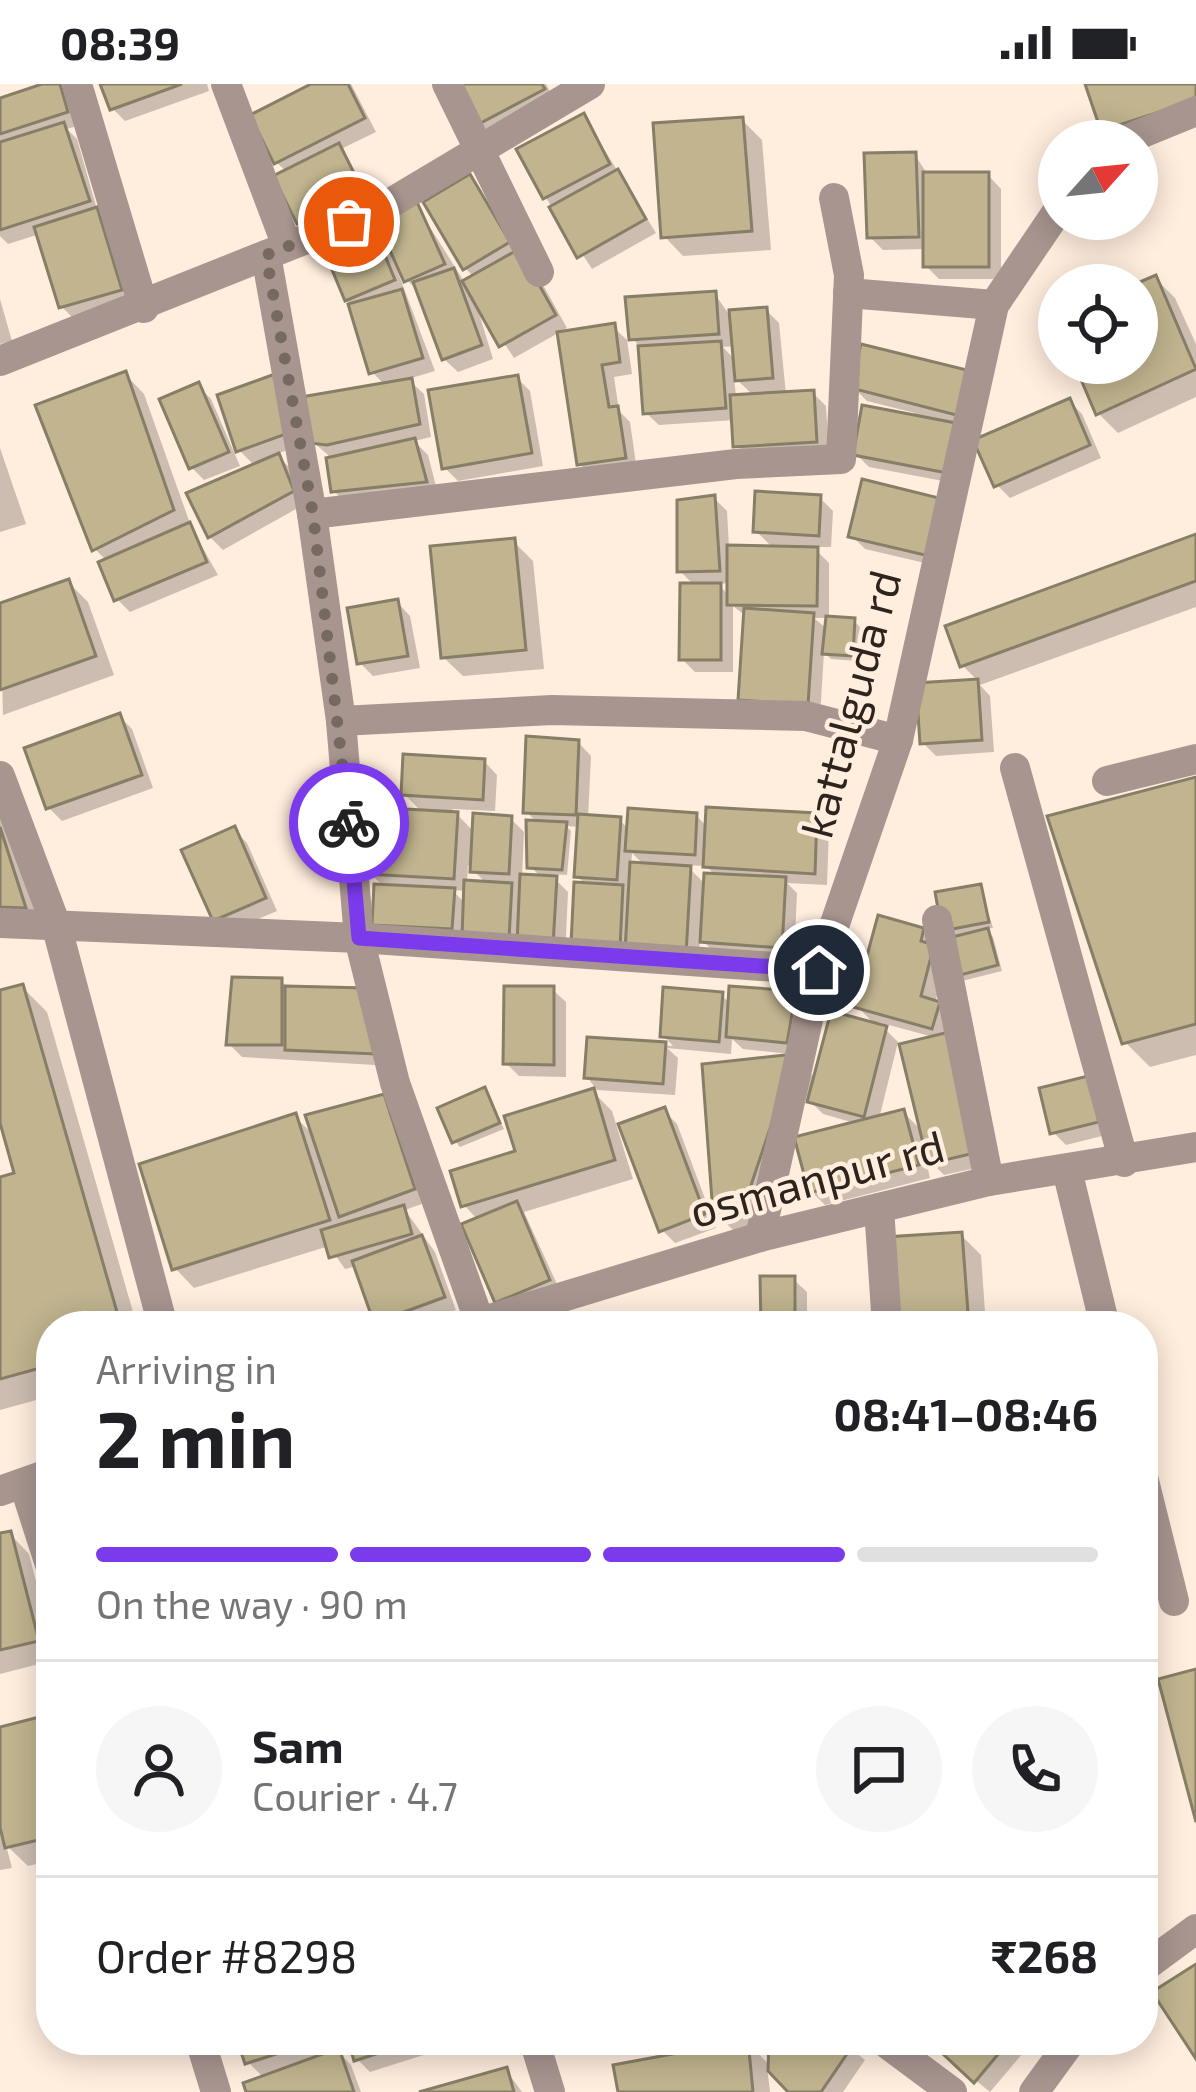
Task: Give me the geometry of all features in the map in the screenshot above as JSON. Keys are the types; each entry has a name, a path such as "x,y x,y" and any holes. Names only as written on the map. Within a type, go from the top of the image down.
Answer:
{"street":[{"path":"76,84 144,308"},
{"path":"226,84 276,251 341,721 359,938 395,1083 471,1311"},
{"path":"447,84 539,272"},
{"path":"0,361 144,308 379,210 478,146 590,84"},
{"path":"1158,127 1196,111"},
{"path":"313,514 736,464 841,459 848,293 834,198"},
{"name":"kattalguda rd","path":"760,1237 819,970 898,740 994,304 1038,240"},
{"path":"848,293 994,304"},
{"path":"341,721 552,710 806,716 898,740"},
{"path":"1106,782 1196,759"},
{"path":"1016,768 1124,1162"},
{"path":"0,776 57,928 159,1311"},
{"path":"938,920 989,1180"},
{"path":"0,923 359,938 819,970"},
{"name":"osmanpur rd","path":"521,1311 760,1237 989,1180 1196,1147"},
{"path":"1066,1170 1101,1311"},
{"path":"879,1208 886,1311"},
{"path":"25,1483 36,1519"},
{"path":"1158,1537 1174,1600"},
{"path":"1158,1957 1196,1929"},
{"path":"205,2055 216,2092"},
{"path":"539,2055 550,2092"},
{"path":"901,2055 952,2092"},
{"path":"1034,2092 1061,2055"}],"building":[{"path":"42,84 60,84 68,112 0,134 0,98"},
{"path":"100,84 182,84 110,110"},
{"path":"311,84 348,84 365,118 274,164 250,115"},
{"path":"453,84 542,84 545,89 475,126"},
{"path":"1085,84 1196,84 1196,100 1135,120 1097,120"},
{"path":"584,113 610,164 543,199 516,149"},
{"path":"743,117 752,231 661,238 653,123"},
{"path":"64,122 90,201 0,230 0,142"},
{"path":"339,143 363,191 297,224 273,176"},
{"path":"916,152 919,237 867,238 864,153"},
{"path":"618,169 646,219 577,258 549,207"},
{"path":"923,172 989,172 989,267 923,267"},
{"path":"470,174 510,242 463,270 423,202"},
{"path":"417,202 445,264 404,282 376,219"},
{"path":"97,207 122,290 59,308 34,227"},
{"path":"373,226 395,280 345,301 323,248"},
{"path":"519,249 556,315 499,347 462,281"},
{"path":"454,268 482,345 442,360 413,282"},
{"path":"1158,280 1196,369 1096,415 1083,384 1158,384"},
{"path":"402,289 423,358 369,374 348,304"},
{"path":"716,291 719,334 629,340 625,297"},
{"path":"767,307 773,378 735,381 729,310"},
{"path":"615,323 620,362 602,365 609,407 618,406 626,458 577,465 557,332"},
{"path":"721,341 726,408 643,414 638,346"},
{"path":"861,344 971,371 960,416 851,388"},
{"path":"126,371 174,510 92,551 35,405"},
{"path":"275,374 294,431 236,452 217,395"},
{"path":"518,375 532,453 442,469 428,390"},
{"path":"412,378 420,424 327,445 309,443 301,397"},
{"path":"199,382 229,452 189,469 159,399"},
{"path":"814,390 817,442 733,447 730,395"},
{"path":"1070,398 1090,445 994,487 973,440"},
{"path":"862,405 956,423 947,473 853,455"},
{"path":"415,438 427,482 331,492 326,458"},
{"path":"279,453 294,491 208,538 186,493"},
{"path":"862,479 943,499 929,556 848,537"},
{"path":"755,491 821,495 819,536 753,532"},
{"path":"715,495 720,571 677,572 677,500"},
{"path":"190,522 207,562 114,601 98,562"},
{"path":"1196,534 1196,581 960,667 945,626"},
{"path":"515,538 526,650 441,658 430,546"},
{"path":"727,545 818,547 817,606 727,605"},
{"path":"69,579 96,656 0,690 0,603"},
{"path":"680,583 721,583 721,660 679,660"},
{"path":"398,599 408,656 357,664 347,608"},
{"path":"744,608 814,613 808,705 738,700"},
{"path":"826,616 855,618 853,656 822,654"},
{"path":"978,679 982,740 920,744 916,683"},
{"path":"120,713 142,775 46,809 24,748"},
{"path":"526,736 579,740 576,815 523,813"},
{"path":"403,754 485,759 483,800 401,795"},
{"path":"1196,777 1196,1024 1122,1044 1047,816"},
{"path":"370,807 458,812 454,879 367,874"},
{"path":"706,807 817,813 815,874 703,867"},
{"path":"628,808 697,813 695,855 625,851"},
{"path":"473,813 512,816 509,874 470,872"},
{"path":"578,814 621,817 617,880 574,877"},
{"path":"526,820 567,822 562,870 527,868"},
{"path":"235,826 266,898 213,921 181,850"},
{"path":"0,827 26,908 0,907"},
{"path":"630,862 691,866 686,955 625,951"},
{"path":"704,873 786,877 782,948 700,942"},
{"path":"520,874 557,876 553,946 517,944"},
{"path":"464,880 512,883 509,939 462,937"},
{"path":"574,882 623,885 620,948 571,944"},
{"path":"374,884 455,888 452,929 372,925"},
{"path":"981,884 989,922 942,931 935,892"},
{"path":"878,915 924,928 921,941 934,945 921,996 940,1002 932,1029 853,1007"},
{"path":"988,928 998,965 953,977 944,939"},
{"path":"232,977 282,978 282,1045 226,1045"},
{"path":"23,984 117,1311 36,1311 36,1369 0,1379 0,1177 14,1173 0,1123 0,990"},
{"path":"285,986 366,988 376,1054 285,1050"},
{"path":"504,986 554,986 554,1065 503,1064"},
{"path":"729,986 796,991 787,1043 726,1037"},
{"path":"663,987 723,992 719,1042 660,1037"},
{"path":"831,1011 887,1026 864,1117 807,1102"},
{"path":"949,1032 979,1152 928,1164 899,1044"},
{"path":"587,1037 666,1042 663,1084 584,1078"},
{"path":"795,1054 742,1212 713,1214 702,1064"},
{"path":"1088,1076 1099,1122 1050,1134 1039,1088"},
{"path":"485,1087 500,1123 452,1143 437,1108"},
{"path":"594,1088 615,1160 461,1207 450,1171 515,1151 504,1116"},
{"path":"384,1094 415,1189 339,1217 305,1115"},
{"path":"665,1107 705,1214 659,1232 618,1124"},
{"path":"904,1109 919,1165 809,1193 794,1137"},
{"path":"296,1113 330,1220 172,1270 139,1164"},
{"path":"517,1201 550,1280 495,1303 461,1224"},
{"path":"404,1205 412,1234 329,1258 321,1230"},
{"path":"962,1232 968,1311 890,1311 885,1237"},
{"path":"422,1235 445,1297 407,1311 370,1311 352,1261"},
{"path":"760,1276 795,1276 795,1311 761,1311"},
{"path":"11,1531 36,1642 0,1650 0,1533"},
{"path":"1196,1669 1196,1822 1158,1679"},
{"path":"36,1718 36,1841 5,1848 0,1827 0,1727"},
{"path":"1196,1964 1196,2059 1158,2001 1158,1988"},
{"path":"242,2055 273,2055 245,2064"},
{"path":"320,2055 341,2055 354,2092 246,2092 243,2083"},
{"path":"667,2055 749,2055 753,2092 618,2092 613,2065"},
{"path":"769,2055 846,2055 821,2092 788,2092 768,2071"},
{"path":"944,2055 997,2055 974,2083"},
{"path":"507,2067 514,2092 419,2092"}],"way so far":[{"path":"349,222 266,255 313,514 341,721 349,823"}],"route":[{"path":"349,823 359,938 819,970"}]}
